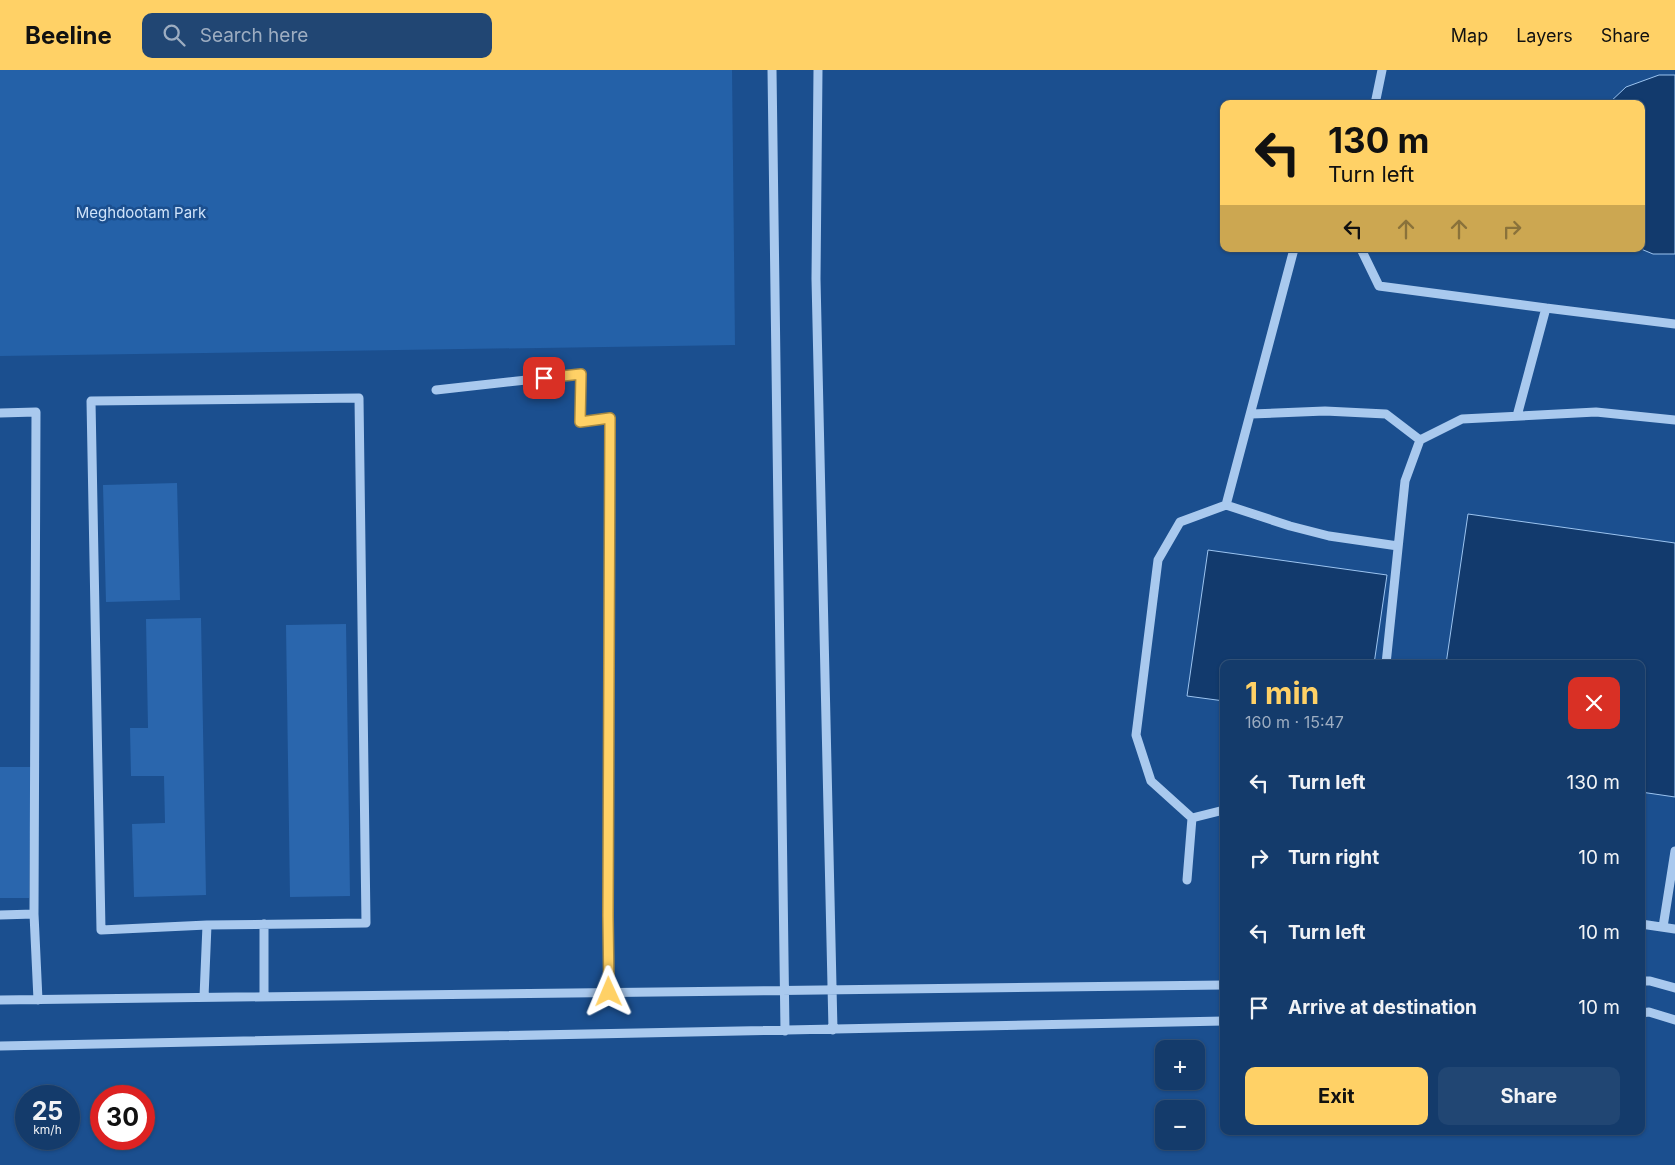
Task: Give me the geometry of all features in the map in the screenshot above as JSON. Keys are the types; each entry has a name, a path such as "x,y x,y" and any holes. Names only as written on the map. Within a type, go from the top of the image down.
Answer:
{"street":[{"path":"772,70 785,1031"},
{"path":"818,70 816,279 833,1030"},
{"path":"1376,100 1382,70"},
{"path":"1226,506 1293,252"},
{"path":"1362,252 1379,286 1675,324"},
{"path":"1517,416 1546,308"},
{"path":"436,390 581,374 580,422 610,418 609,992"},
{"path":"360,398 366,923 207,925 101,930 92,401 360,398"},
{"path":"1251,414 1325,411 1386,414 1420,440"},
{"path":"0,413 36,412 34,914 38,1000"},
{"path":"1386,660 1406,481 1420,440 1462,419 1596,412 1675,420"},
{"path":"1192,818 1151,781 1136,735 1158,560 1180,522 1226,506 1329,536 1398,546"},
{"path":"1192,818 1220,811"},
{"path":"1188,880 1192,818"},
{"path":"1663,927 1675,851"},
{"path":"0,915 34,914"},
{"path":"264,924 264,996"},
{"path":"204,997 207,925"},
{"path":"1645,925 1675,929"},
{"path":"1645,981 1675,988"},
{"path":"0,1000 1220,985"},
{"path":"1645,1012 1675,1020"},
{"path":"0,1046 1220,1021"}],"green space":[{"name":"Meghdootam Park","path":"0,70 732,70 735,345 0,356"}],"shaded area":[{"path":"1659,75 1675,75 1675,254 1653,254 1645,251 1645,100 1612,100 1626,87"},
{"path":"1468,514 1675,543 1675,797 1645,793 1645,660 1447,660"},
{"path":"1208,550 1387,575 1375,660 1220,660 1220,700 1187,696"}],"building":[{"path":"177,483 180,600 106,602 103,485"},
{"path":"201,618 206,895 134,897 132,824 165,823 164,776 131,776 130,728 148,728 146,619"},
{"path":"346,624 350,896 290,897 286,625"},
{"path":"0,767 31,767 29,898 0,898"}],"route":[{"path":"544,378 581,374 580,422 610,418 609,992"}]}
